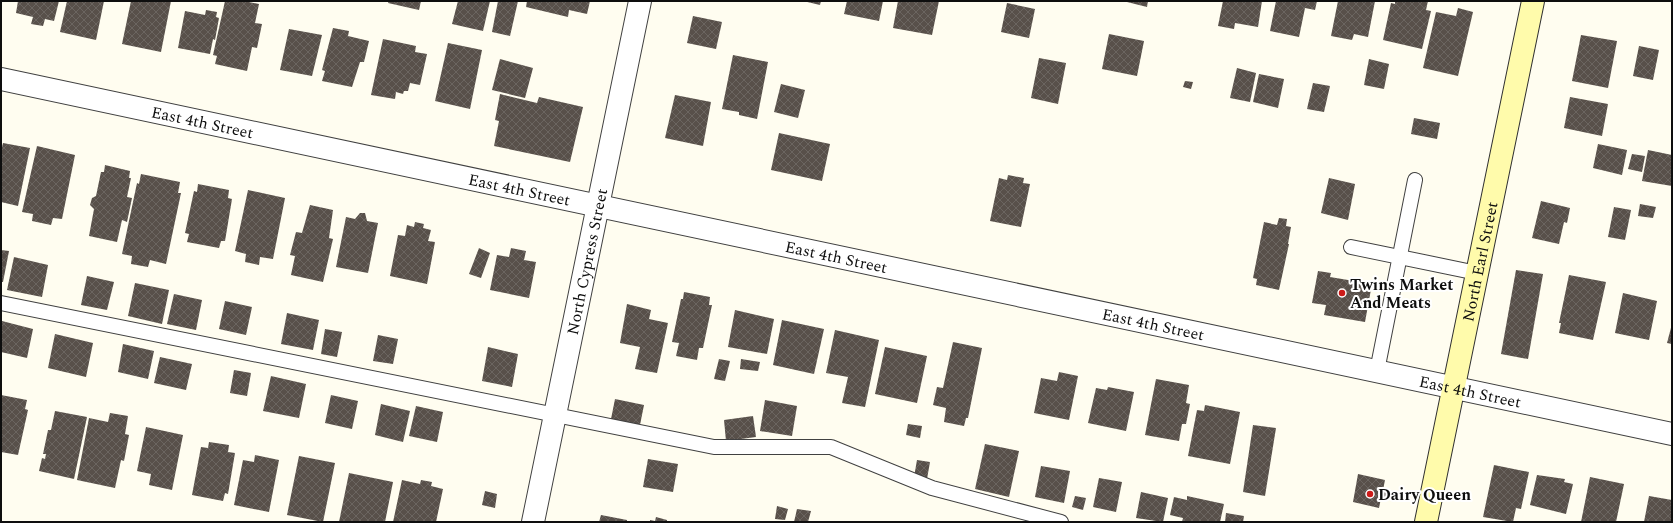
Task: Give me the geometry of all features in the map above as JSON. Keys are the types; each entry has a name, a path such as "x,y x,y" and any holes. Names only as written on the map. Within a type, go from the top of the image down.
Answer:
{"street":[{"name":"North Cypress Street","path":"533,522 640,1"},
{"name":"North Earl Street","path":"1426,522 1533,1"},
{"name":"East 4th Street","path":"1,79 598,204 1672,434"}],"lane":[{"path":"1377,371 1415,180"},
{"path":"1351,247 1477,273"},
{"path":"1,303 714,447 831,447 932,488 1061,522"}],"building":[{"path":"18,1 59,1 54,21 45,19 43,26 31,24 33,17 16,13"},
{"path":"67,1 104,1 96,40 60,32"},
{"path":"131,1 171,1 161,52 122,44"},
{"path":"225,1 244,1 259,4 255,23 262,24 257,48 252,47 247,71 215,64 217,56 213,55"},
{"path":"389,1 421,1 419,10 388,3"},
{"path":"458,1 490,1 483,31 452,24"},
{"path":"498,1 518,1 510,36 492,32"},
{"path":"527,1 590,1 587,14 569,10 568,17 526,7"},
{"path":"803,1 821,1 820,5"},
{"path":"847,1 883,1 879,21 844,14"},
{"path":"898,1 939,1 932,35 893,28"},
{"path":"1123,1 1148,1 1147,7"},
{"path":"1223,1 1262,1 1258,27 1235,23 1234,29 1218,26"},
{"path":"1276,1 1317,1 1315,10 1305,8 1299,37 1270,31"},
{"path":"1338,1 1375,1 1368,37 1354,34 1352,40 1331,36"},
{"path":"1395,1 1428,1 1426,10 1431,11 1422,49 1383,40 1391,3 1395,4"},
{"path":"1007,3 1035,9 1029,38 1001,32"},
{"path":"1458,8 1473,12 1458,76 1423,68 1436,12 1456,16"},
{"path":"206,10 217,12 216,17 219,18 215,40 213,39 210,54 178,48 185,11 205,15"},
{"path":"693,16 722,22 716,49 687,43"},
{"path":"333,28 349,31 348,36 369,41 364,62 360,62 352,87 322,81 325,71 322,70"},
{"path":"289,29 322,35 312,76 280,70"},
{"path":"1109,34 1144,41 1137,76 1102,69"},
{"path":"1581,35 1617,41 1608,88 1572,81"},
{"path":"383,39 416,46 415,52 427,54 420,85 410,83 408,91 404,91 403,94 396,92 395,99 371,95"},
{"path":"448,43 482,50 470,109 435,101"},
{"path":"1639,46 1659,50 1653,80 1633,76"},
{"path":"733,55 768,62 757,119 739,115 739,112 722,109"},
{"path":"1039,58 1066,63 1058,104 1031,98"},
{"path":"500,59 533,68 525,98 492,90"},
{"path":"1369,59 1389,64 1384,89 1364,85"},
{"path":"1237,68 1256,73 1250,102 1230,98"},
{"path":"1259,74 1284,79 1278,108 1253,102"},
{"path":"1185,81 1193,82 1191,89 1183,87"},
{"path":"1313,83 1330,86 1324,112 1307,109"},
{"path":"781,84 805,90 798,118 774,112"},
{"path":"500,94 537,103 539,97 583,107 570,162 494,146 499,121 495,120"},
{"path":"675,95 711,102 703,146 665,138"},
{"path":"1570,97 1608,104 1602,136 1564,128"},
{"path":"1414,118 1440,123 1437,139 1411,134"},
{"path":"779,133 830,144 822,181 771,170"},
{"path":"3,143 30,148 18,206 1,202 1,151"},
{"path":"1598,144 1627,150 1622,175 1593,168"},
{"path":"37,146 75,155 62,219 53,218 51,225 32,221 33,214 22,212"},
{"path":"1648,150 1672,155 1672,186 1642,181"},
{"path":"1632,154 1645,156 1642,172 1628,169"},
{"path":"105,165 130,171 129,178 131,178 127,197 132,198 127,222 122,220 117,242 89,236 94,209 90,205 92,198 96,196 101,172 104,172"},
{"path":"141,174 180,182 178,193 181,193 166,264 150,260 148,267 131,264 132,256 122,254 137,183 139,184"},
{"path":"1008,175 1024,178 1023,183 1030,184 1021,227 990,221 999,178 1007,180"},
{"path":"1329,178 1355,184 1348,220 1321,213"},
{"path":"198,184 229,190 228,198 232,199 225,241 221,241 219,248 187,242 189,234 185,233 194,191 197,192"},
{"path":"248,190 285,198 273,259 260,257 259,265 245,262 246,254 235,251"},
{"path":"1541,201 1570,208 1567,223 1564,222 1559,244 1532,238"},
{"path":"1640,204 1656,207 1653,218 1638,216"},
{"path":"310,205 333,210 329,238 333,239 323,282 291,275 295,256 290,255 296,232 302,233"},
{"path":"1614,207 1631,210 1625,240 1608,237"},
{"path":"360,213 365,213 367,221 378,223 368,273 336,267 346,217 355,219"},
{"path":"1279,218 1287,219 1286,226 1291,227 1289,244 1279,290 1256,285 1257,279 1253,278 1264,222 1277,225"},
{"path":"415,222 424,224 423,228 431,230 428,241 435,242 427,284 390,276 398,235 405,236 407,225 414,227"},
{"path":"479,248 490,253 481,278 469,274"},
{"path":"511,248 526,251 524,260 536,262 529,298 490,290 497,255 509,257"},
{"path":"1,250 9,251 3,282 1,282"},
{"path":"14,257 48,265 42,297 7,290"},
{"path":"1516,270 1543,274 1528,359 1501,354"},
{"name":"Twins Market And Meats","path":"1318,271 1331,273 1330,277 1372,284 1365,322 1324,315 1326,305 1312,303"},
{"path":"1569,275 1606,282 1593,340 1559,333 1561,323 1559,323"},
{"path":"87,276 114,282 107,310 81,305"},
{"path":"135,283 169,290 162,324 128,316"},
{"path":"684,292 710,297 709,305 712,305 703,348 699,348 697,360 676,356 679,343 672,342 681,299 683,299"},
{"path":"1623,293 1657,301 1649,340 1615,333"},
{"path":"174,294 202,300 196,330 167,324"},
{"path":"225,301 252,307 246,335 219,329"},
{"path":"627,304 651,310 649,319 668,323 657,373 635,369 640,347 620,343"},
{"path":"735,310 774,319 767,354 728,347"},
{"path":"287,313 319,320 313,350 281,344"},
{"path":"782,320 824,329 814,374 773,365"},
{"path":"2,321 33,329 27,358 1,352"},
{"path":"1672,324 1672,344 1667,343"},
{"path":"325,329 342,332 337,357 321,354"},
{"path":"835,330 879,340 865,407 842,403 848,377 826,373"},
{"path":"55,334 93,343 86,377 48,368"},
{"path":"378,335 398,339 393,364 373,361"},
{"path":"953,342 982,348 968,418 966,418 964,426 944,422 946,408 933,405 937,387 943,388"},
{"path":"123,344 154,351 148,379 118,372"},
{"path":"488,347 518,354 512,387 482,381"},
{"path":"885,347 927,356 917,403 875,394"},
{"path":"160,357 192,364 186,390 154,383"},
{"path":"719,359 730,361 725,381 714,379"},
{"path":"741,359 760,362 758,371 740,369"},
{"path":"234,370 251,373 247,396 230,393"},
{"path":"1059,372 1078,376 1069,420 1034,413 1041,378 1057,381"},
{"path":"271,376 306,384 299,418 263,411"},
{"path":"1156,379 1189,385 1186,403 1190,404 1186,424 1182,424 1179,441 1145,435"},
{"path":"1108,387 1134,392 1126,431 1088,423 1096,388 1107,390"},
{"path":"1,395 27,400 25,409 28,410 18,455 1,452"},
{"path":"331,395 358,401 352,429 325,423"},
{"path":"615,399 644,405 640,425 611,419"},
{"path":"765,400 797,406 792,436 760,431"},
{"path":"381,404 410,411 403,442 375,435"},
{"path":"1205,405 1240,412 1230,464 1188,456 1197,410 1204,411"},
{"path":"416,406 443,412 437,442 409,436"},
{"path":"55,411 87,417 74,479 39,471 42,458 45,459 46,454 43,454 48,430 51,430"},
{"path":"110,413 128,416 125,434 129,435 124,461 121,460 115,488 77,480 89,418 108,422"},
{"path":"753,416 756,437 726,441 724,420"},
{"path":"908,424 922,426 920,438 906,435"},
{"path":"1253,425 1276,428 1265,496 1243,492"},
{"path":"146,427 183,435 172,490 149,485 151,474 137,471"},
{"path":"209,442 229,445 228,452 235,453 228,494 225,493 223,501 192,495 201,447 208,448"},
{"path":"985,444 1019,451 1009,497 975,489"},
{"path":"255,455 279,460 269,512 234,505 243,460 254,462"},
{"path":"299,456 335,463 323,522 287,515"},
{"path":"648,459 678,464 673,492 643,487"},
{"path":"917,460 930,462 927,479 914,477"},
{"path":"1494,465 1529,472 1521,509 1516,508 1513,522 1483,517"},
{"path":"1041,466 1070,471 1064,503 1035,497"},
{"path":"349,473 393,482 385,522 339,522"},
{"name":"Dairy Queen","path":"1358,474 1385,480 1383,490 1387,490 1385,499 1381,498 1379,508 1353,502"},
{"path":"1537,475 1565,479 1564,482 1573,484 1566,514 1530,505"},
{"path":"1590,477 1624,484 1616,522 1581,522"},
{"path":"1099,478 1122,482 1116,512 1093,507"},
{"path":"402,480 420,484 421,480 432,482 431,486 443,489 436,522 393,522"},
{"path":"485,491 497,494 495,508 482,505"},
{"path":"1141,492 1168,498 1163,522 1136,518"},
{"path":"1075,496 1086,498 1083,510 1072,507"},
{"path":"1187,496 1224,504 1220,522 1182,522 1183,518 1170,515 1174,497 1187,500"},
{"path":"1649,496 1672,500 1672,522 1644,522"},
{"path":"777,506 788,509 785,520 775,519"},
{"path":"797,509 811,511 808,522 794,522"},
{"path":"1226,513 1244,516 1243,522 1225,522"},
{"path":"601,515 627,520 627,522 599,522"},
{"path":"656,517 667,520 667,522 650,522 650,520 655,521"}],"place":[{"name":"Twins Market And Meats","path":"1342,293"},
{"name":"Dairy Queen","path":"1370,494"}]}
